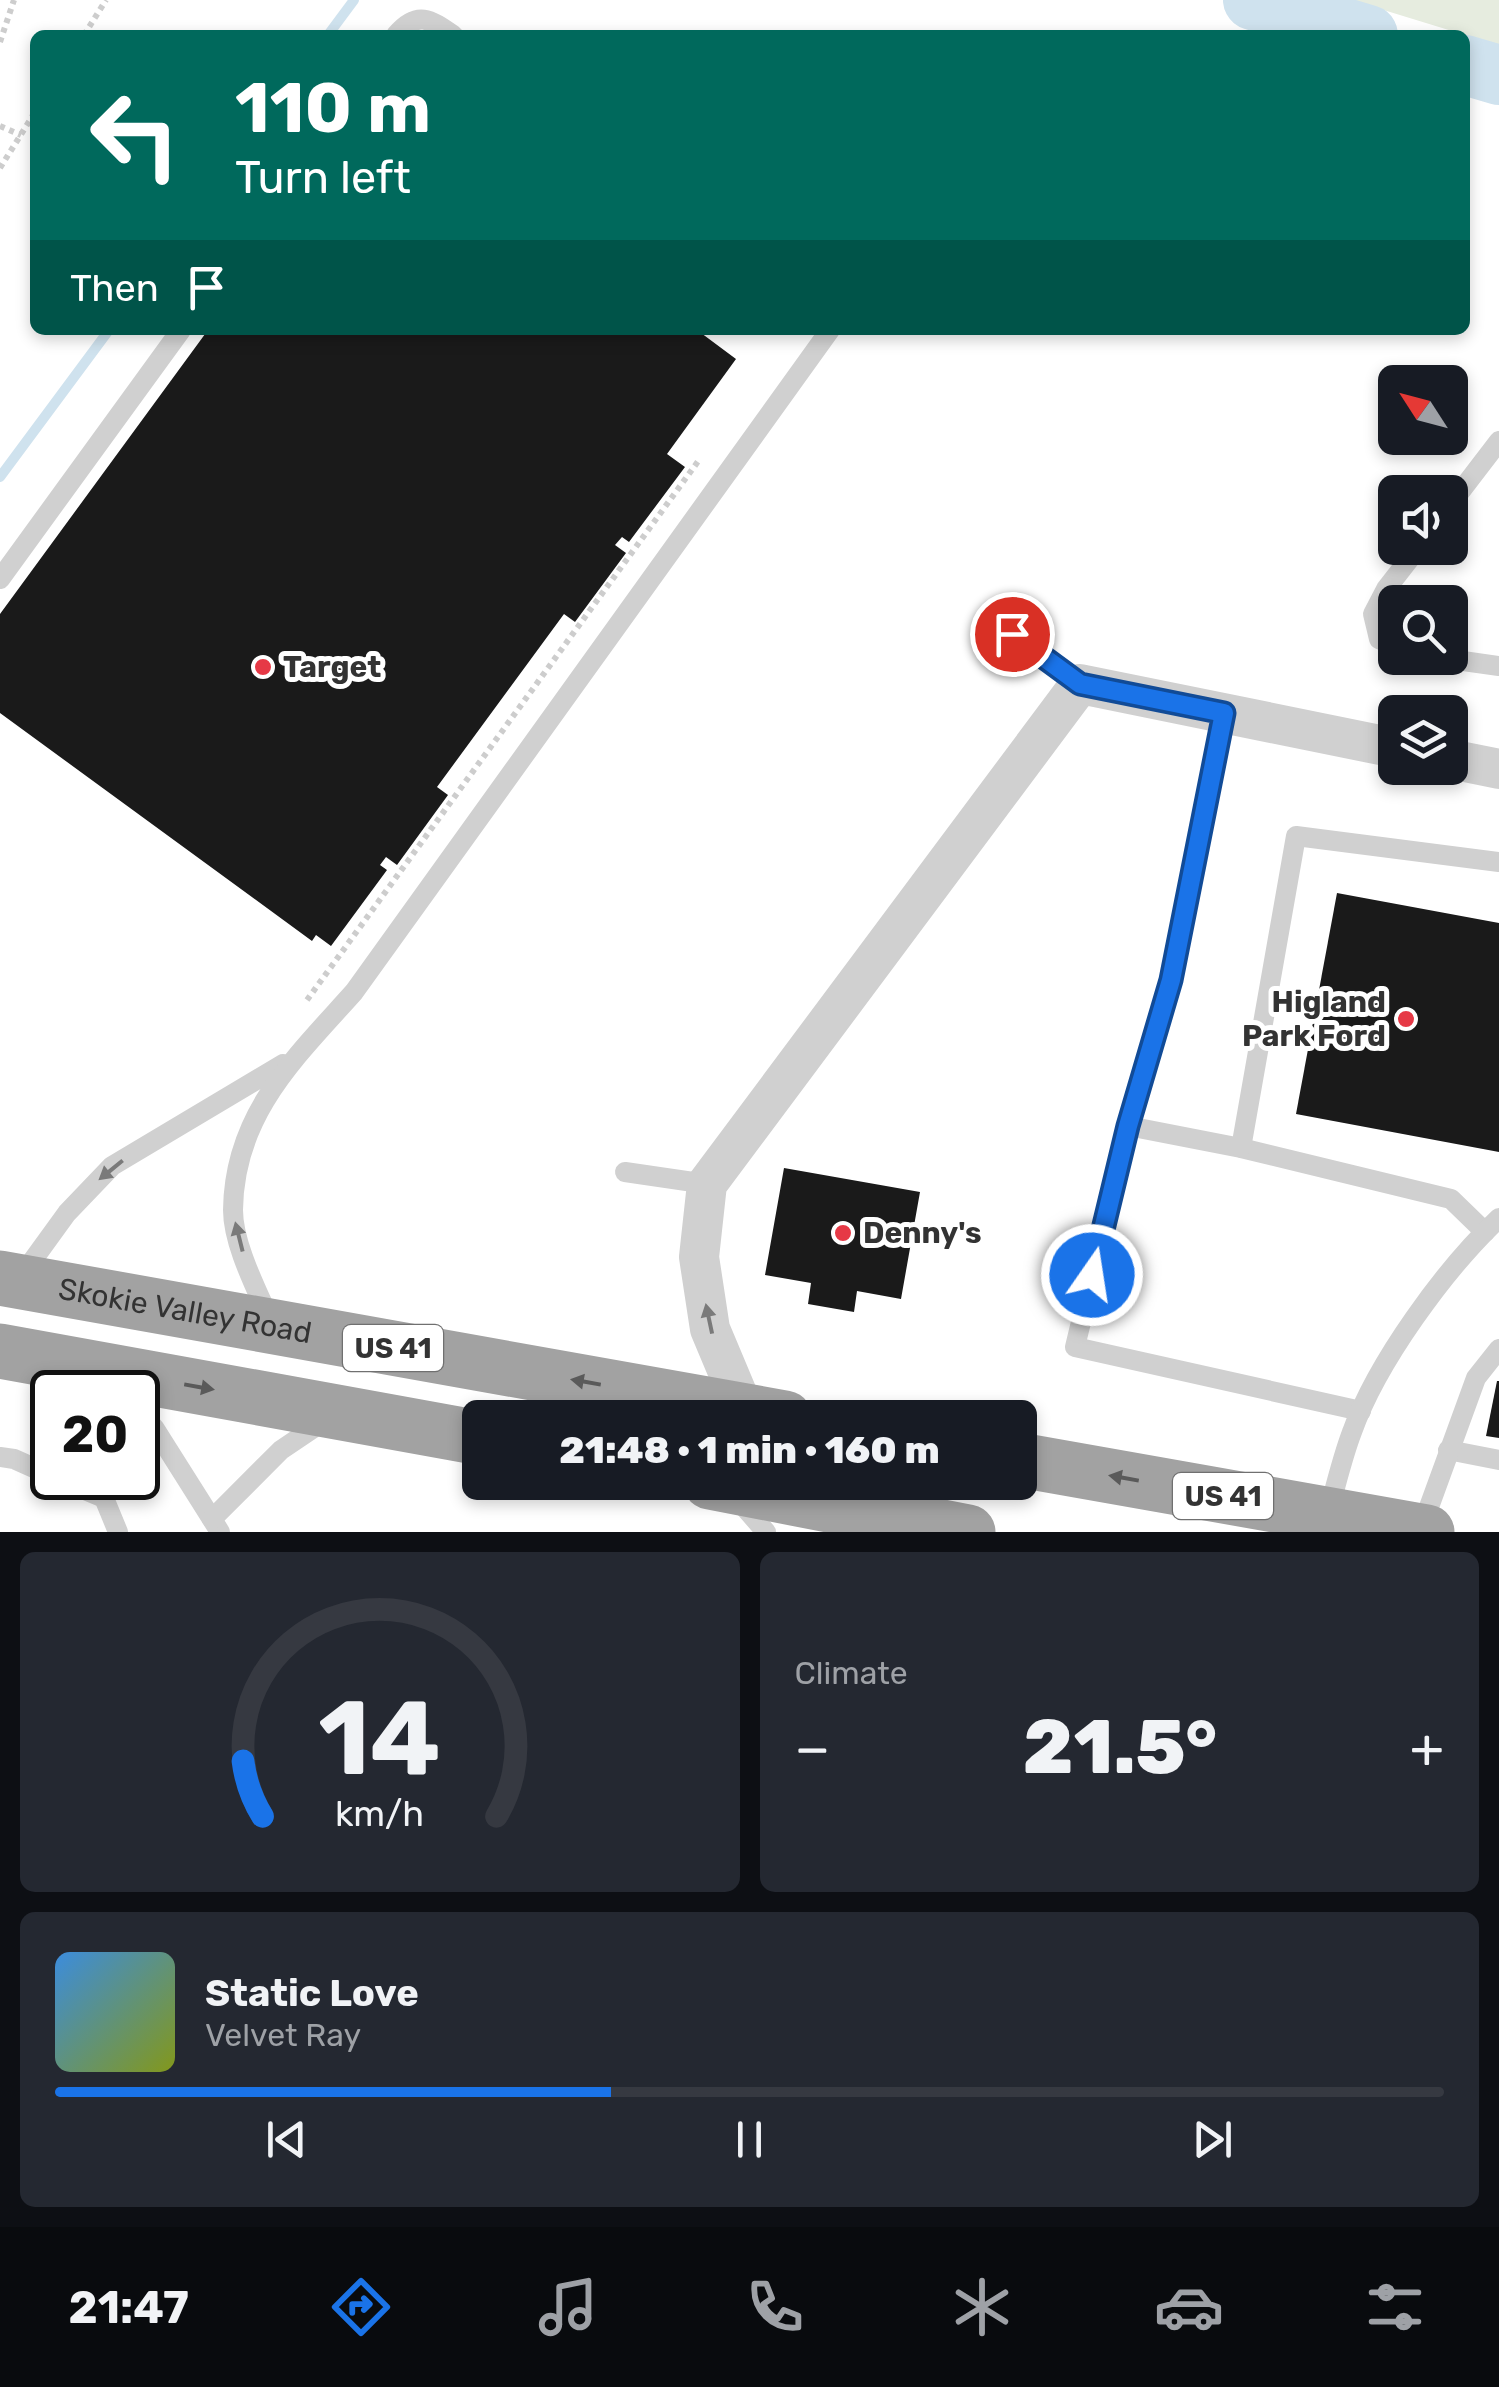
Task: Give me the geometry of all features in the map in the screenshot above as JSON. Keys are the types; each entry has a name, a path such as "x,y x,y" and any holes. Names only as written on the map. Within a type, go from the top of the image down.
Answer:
{"highway":[{"name":"Skokie Valley Road","path":"9,1280 684,1400"},
{"name":"US 41","path":"0,1351 70,1370"},
{"name":"US 41","path":"160,1388 338,1412 462,1435"},
{"name":"US 41","path":"1037,1463 1423,1531"},
{"path":"801,1500 968,1532"}],"street":[{"path":"755,1400 710,1329 699,1257 707,1184 1080,684 1378,745"},
{"path":"1468,762 1499,768"}],"lane":[{"path":"402,30 415,20 431,19 446,30"},
{"path":"0,579 177,335"},
{"path":"273,1328 246,1268 233,1212 242,1156 258,1107 294,1058 354,992 826,335"},
{"path":"1468,481 1499,441"},
{"path":"1389,585 1405,565"},
{"path":"1378,604 1373,614 1378,635"},
{"path":"1012,634 1080,684"},
{"path":"1468,662 1499,666"},
{"path":"1224,713 1171,980 1128,1126 1075,1347 1361,1412"},
{"path":"1241,1148 1296,836 1499,862"},
{"path":"9,1280 112,1166 294,1058"},
{"path":"1128,1126 1241,1148 1452,1199 1492,1225 1383,1365 1352,1430 1328,1514"},
{"path":"625,1172 707,1184"},
{"path":"1423,1531 1476,1378 1499,1349"},
{"path":"160,1437 216,1525 280,1450 338,1412"},
{"path":"1448,1450 1499,1460"},
{"path":"0,1457 30,1466"},
{"path":"105,1500 118,1532"},
{"path":"733,1500 766,1532"}],"path":[{"path":"0,42 14,0"},
{"path":"87,30 106,0"},
{"path":"0,168 30,120"},
{"path":"0,126 20,135"},
{"path":"307,1000 708,448"}],"shaded area":[{"path":"1351,0 1499,0 1499,49 1470,40 1470,30 1449,30"}],"building":[{"name":"Target","path":"204,335 704,335 736,359 667,454 685,467 629,542 622,537 615,545 626,553 575,622 564,614 437,787 448,795 397,865 386,857 380,865 387,870 331,946 316,935 312,941 0,713 0,614"},
{"name":"Higland Park Ford","path":"1337,893 1499,923 1499,1152 1296,1114"},
{"name":"Denny's","path":"784,1168 920,1192 901,1299 857,1291 854,1312 808,1304 811,1283 765,1275"},
{"path":"1499,1381 1499,1438 1486,1436"}],"waterway":[{"path":"332,30 354,0"},
{"path":"1253,0 1352,30"},
{"path":"1470,66 1499,75"},
{"path":"0,477 105,335"}],"place":[{"name":"Target","path":"263,667"},
{"name":"Higland Park Ford","path":"1406,1019"},
{"name":"Denny's","path":"843,1233"}],"route":[{"path":"1012,634 1080,684 1224,713 1171,980 1128,1126 1092,1275"}]}
